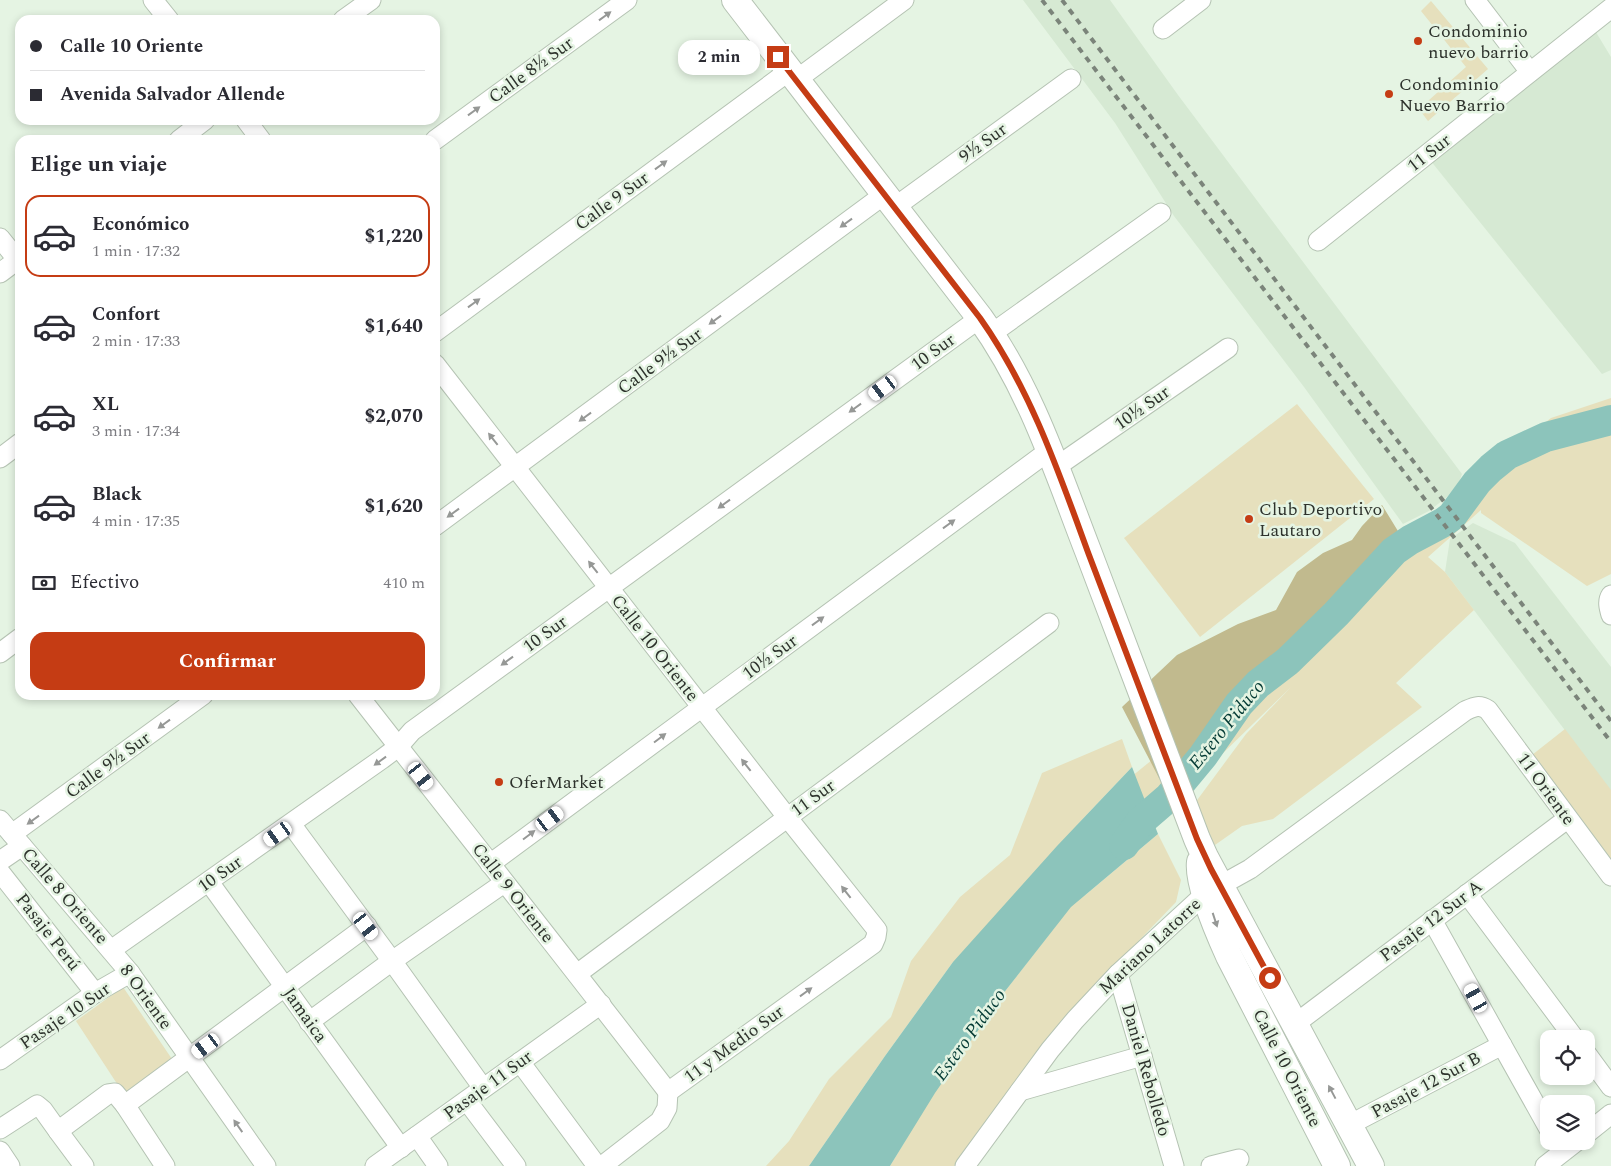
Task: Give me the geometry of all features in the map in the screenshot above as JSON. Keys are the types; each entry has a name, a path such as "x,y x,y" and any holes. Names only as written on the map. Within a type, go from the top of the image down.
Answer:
{"main road":[{"name":"Calle 10 Oriente","path":"734,0 986,326 1020,383 1053,458 1197,839 1200,861 1199,869 1295,1024 1371,1166"},
{"name":"Calle 10 Oriente","path":"1213,890 1219,934 1232,963 1337,1166"}],"street":[{"path":"153,0 165,15"},
{"path":"350,15 371,0"},
{"name":"Calle 8½ Sur","path":"440,136 627,0"},
{"name":"Calle 9 Sur","path":"440,328 792,76 904,0"},
{"path":"1164,29 1201,0"},
{"path":"1475,0 1530,72"},
{"name":"11 Sur","path":"1318,241 1611,8"},
{"name":"9½ Sur","path":"890,201 1072,80"},
{"path":"185,135 198,125"},
{"path":"250,125 258,135"},
{"name":"Calle 9½ Sur","path":"440,522 890,201"},
{"name":"10 Sur","path":"111,950 398,747 412,730 609,588 986,326 1161,213"},
{"path":"0,238 15,256"},
{"path":"0,273 15,264"},
{"name":"10½ Sur","path":"490,864 702,707 1053,458 1228,348"},
{"name":"Calle 10 Oriente","path":"440,370 877,930"},
{"path":"0,458 15,447"},
{"path":"1611,595 1608,607 1611,615"},
{"name":"11 Sur","path":"577,974 1049,623"},
{"path":"0,652 15,642"},
{"name":"Calle 9½ Sur","path":"0,861 17,840 197,700"},
{"name":"Calle 9 Oriente","path":"362,700 668,1092"},
{"name":"11 Oriente","path":"1478,706 1483,706 1488,710 1611,876"},
{"name":"Mariano Latorre","path":"965,1166 1050,1050 1118,974 1213,890 1250,869 1465,711 1478,706"},
{"name":"Pasaje 12 Sur A","path":"1295,1024 1567,818"},
{"name":"Calle 8 Oriente","path":"0,820 111,950"},
{"path":"291,824 483,1088"},
{"name":"Pasaje Perú","path":"0,872 95,993"},
{"name":"Jamaica","path":"209,882 401,1148"},
{"path":"309,1022 504,883"},
{"path":"1467,894 1568,1030"},
{"path":"1432,920 1540,1113"},
{"path":"120,1099 190,1057 366,926"},
{"name":"11 y Medio Sur","path":"602,1166 660,1121 667,1108 668,1092 872,944 877,930"},
{"name":"8 Oriente","path":"111,950 130,973 266,1166"},
{"name":"Pasaje 10 Sur","path":"0,1060 95,993 130,973"},
{"name":"Daniel Rebolledo","path":"1118,974 1174,1166"},
{"name":"Pasaje 11 Sur","path":"375,1166 601,1004"},
{"name":"Pasaje 12 Sur B","path":"1349,1125 1502,1045"},
{"path":"1020,1091 1142,1056"},
{"path":"520,1062 597,1166"},
{"path":"1595,1066 1611,1086"},
{"path":"58,1131 108,1094 120,1099 165,1166"},
{"path":"467,1100 516,1166"},
{"path":"0,1129 37,1105 43,1110 84,1166"},
{"path":"1595,1127 1611,1114"},
{"path":"417,1136 438,1166"},
{"path":"1545,1166 1560,1150"},
{"path":"0,1152 10,1166"},
{"path":"1211,1166 1239,1159"}],"shaded area":[{"path":"1023,0 1110,0 1178,95 1462,474 1459,482 1447,497 1429,511 1403,524 1304,387 1174,216 1115,123"},
{"path":"1431,1 1488,69 1428,121 1419,109 1466,67 1421,11"},
{"path":"1588,19 1611,57 1611,370 1602,374 1422,150"},
{"path":"1611,398 1611,574 1587,586 1481,513 1481,510 1428,557 1445,572 1474,610 1396,683 1422,707 1273,819 1242,826 1215,845 1192,807 1246,734 1291,687 1144,830 1083,897 1158,834 1181,880 1176,902 1105,976 1036,1057 954,1166 890,1166 907,1138 953,962 809,1166 766,1166 789,1141 829,1079 891,1017 911,961 960,897 1010,855 1042,773 1122,739 1132,767 1076,826 1110,794 1179,738 1280,647 1496,461 1551,418","holes":["1058,923 1006,990 955,1064 1028,954"]},
{"name":"Club Deportivo Lautaro","path":"1297,404 1374,499 1200,637 1124,538"},
{"path":"1382,505 1401,536 1389,539 1344,597 1247,684 1193,749 1159,778 1122,707 1177,655 1238,624 1276,610 1297,572 1323,553 1352,540 1362,526"},
{"path":"1473,523 1515,543 1611,667 1611,791 1445,572 1450,539"},
{"path":"1565,729 1611,790 1611,859 1532,755"},
{"path":"123,987 174,1062 127,1099 76,1021"}],"water":[{"path":"1132,767 1158,834 1071,907 1006,990 935,1093 890,1166 809,1166 953,962 1057,846"}],"waterway":[{"name":"Estero Piduco","path":"1124,845 1140,822 1169,797 1203,756 1239,704 1258,684 1288,661 1336,614 1394,551 1452,516 1477,482 1507,455 1546,437 1611,420"}],"railway":[{"path":"1042,0 1611,742"},
{"path":"1062,0 1611,721"}],"place":[{"name":"Condominio nuevo barrio","path":"1418,41"},
{"name":"Condominio Nuevo Barrio","path":"1389,94"},
{"name":"Club Deportivo Lautaro","path":"1249,519"},
{"name":"OferMarket","path":"499,782"}],"route":[{"path":"778,57 980,318 1020,383 1050,450 1197,839 1211,869 1270,978"}]}
